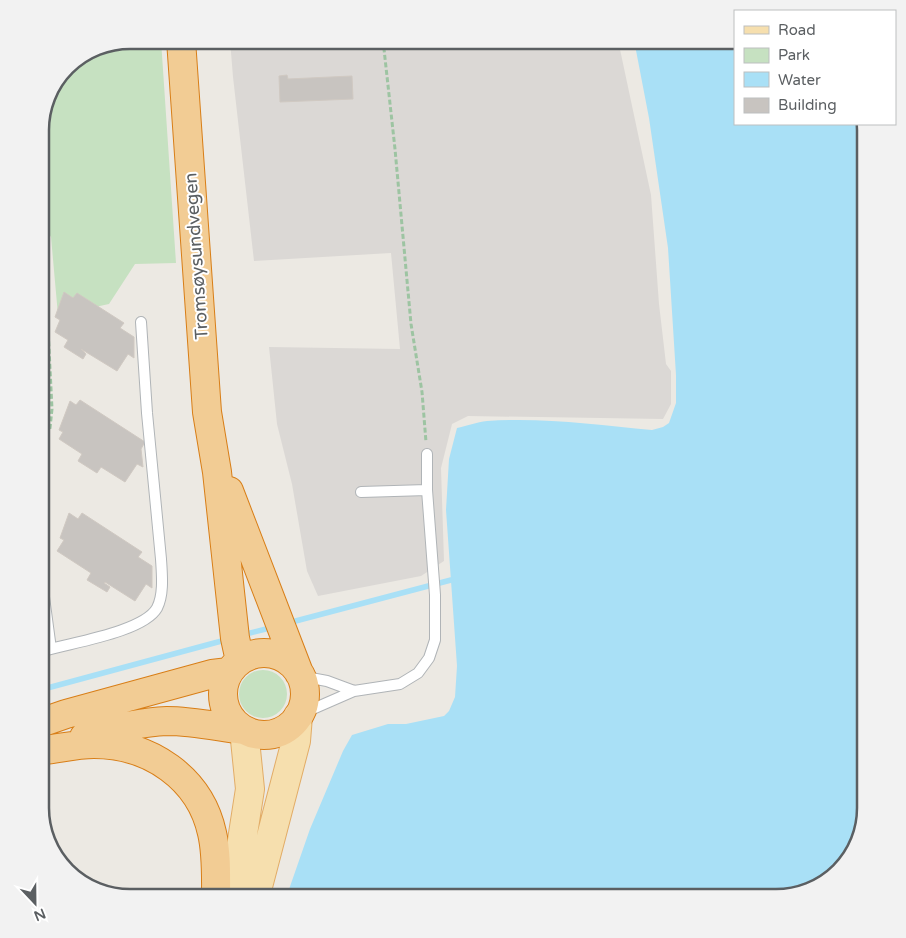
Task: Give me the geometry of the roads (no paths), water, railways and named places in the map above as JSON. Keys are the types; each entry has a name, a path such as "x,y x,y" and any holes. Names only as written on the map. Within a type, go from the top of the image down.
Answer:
{"highway":[{"name":"Tromsøysundvegen","path":"182,49 207,412 218,472 235,638 234,667"},
{"name":"Tromsøysundvegen","path":"218,472 236,505 300,676"},
{"path":"49,723 80,724 129,725 162,722 195,723 244,730 259,735 274,734 288,727 298,716 304,696 304,686 295,668 274,654 248,656 234,667 80,724 49,747"},
{"path":"234,667 224,687 224,702 232,720 244,730"},
{"path":"49,751 94,744 124,748 153,757 182,776 197,795 209,821 214,848 216,889"}],"main road":[{"path":"257,889 296,741 298,716"},
{"path":"234,889 250,789 244,730"}],"lane":[{"path":"49,634 51,649 104,636 141,623 156,610 160,600 161,559 147,413 141,322"},
{"path":"298,716 354,691 394,686 407,681 426,664 435,640 436,595 427,490 427,454"},
{"path":"361,492 427,490"},
{"path":"300,676 327,681 354,691"}],"water":[{"path":"636,49 734,49 734,125 857,125 857,808 856,824 851,839 844,853 830,869 807,883 792,888 289,889 310,829 343,751 352,735 388,724 406,724 444,716 449,711 455,697 457,666 446,510 449,459 457,428 483,422 508,420 570,422 652,430 669,423 676,403 676,375 668,248 649,118"}],"waterway":[{"path":"288,623 451,580"},
{"path":"242,635 274,627"},
{"path":"49,688 229,639"}]}
